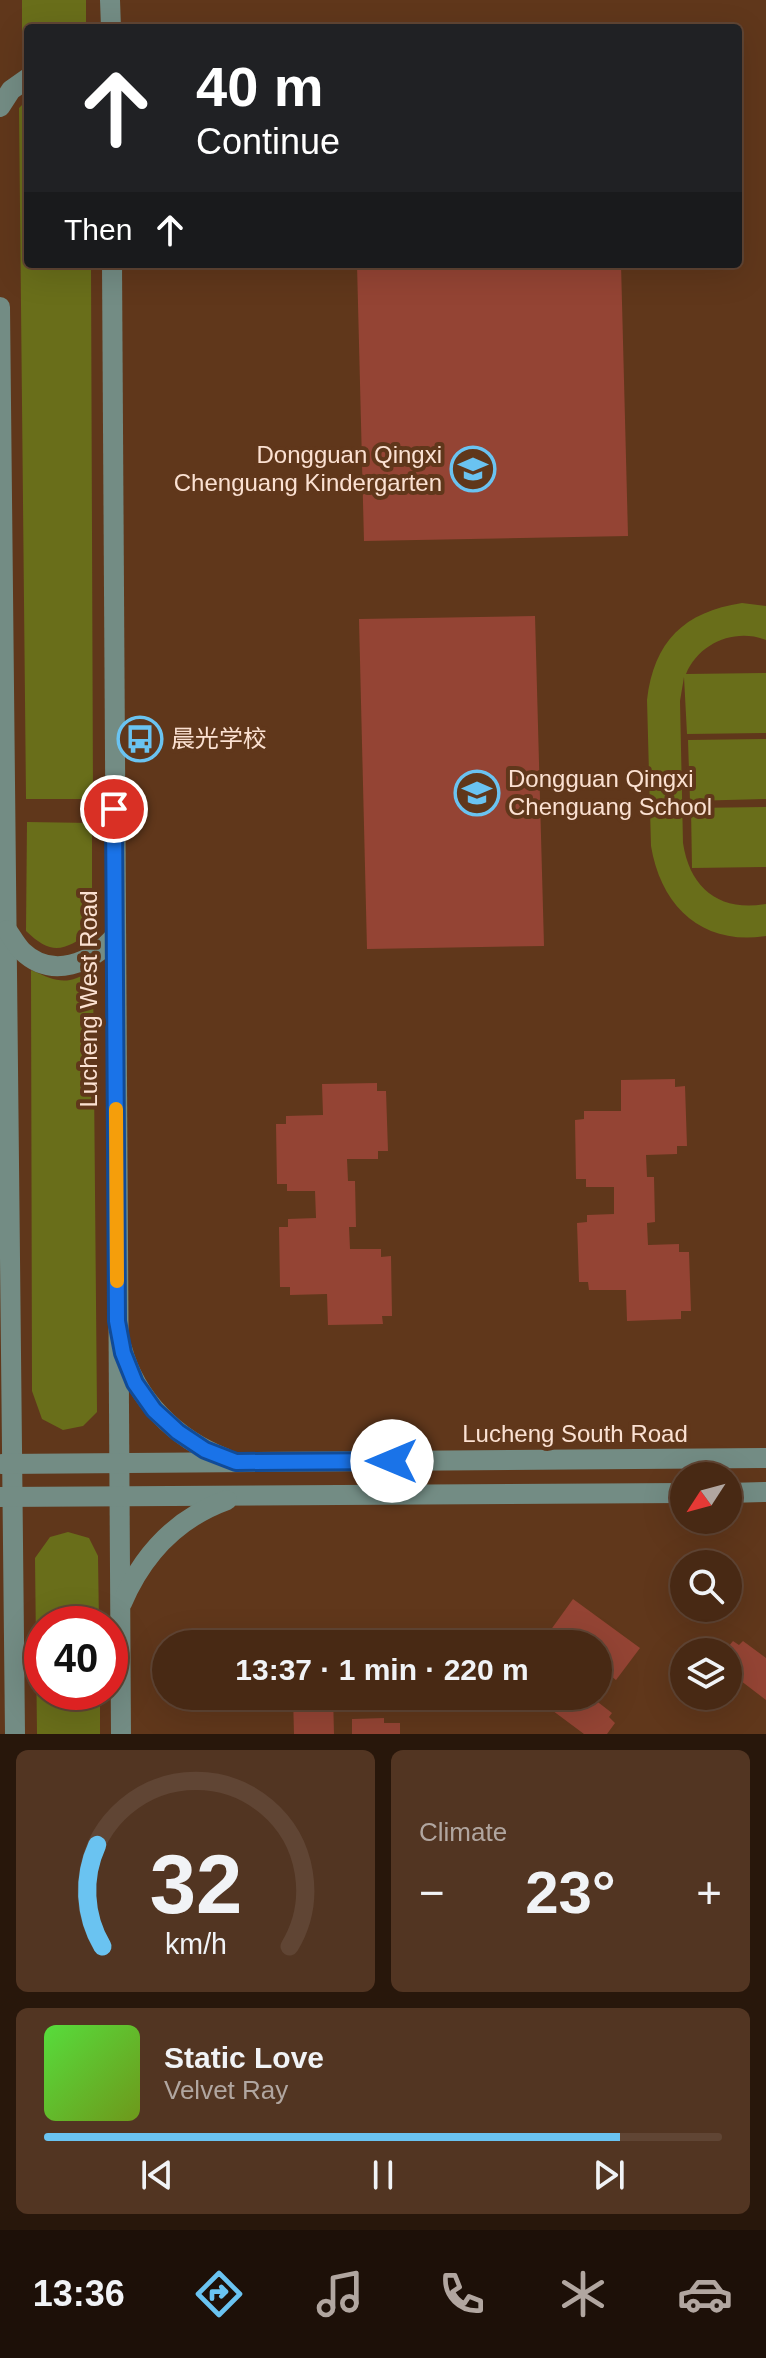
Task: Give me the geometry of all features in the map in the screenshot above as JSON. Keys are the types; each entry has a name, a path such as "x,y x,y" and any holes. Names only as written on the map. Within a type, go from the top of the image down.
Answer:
{"street":[{"path":"110,0 111,24"},
{"path":"0,107 11,90 24,81"},
{"name":"Lucheng West Road","path":"112,268 119,1606"},
{"path":"0,307 12,1348 6,1464 14,1613 15,1734"},
{"path":"7,930 22,951 39,962 56,967 73,965 89,958 103,950 115,936"},
{"path":"117,1321 123,1353 131,1373 154,1410 178,1432 205,1450 236,1462"},
{"path":"0,1374 12,1348"},
{"name":"Lucheng South Road","path":"6,1464 766,1458"},
{"path":"742,1493 766,1492"},
{"path":"7,1497 670,1493"},
{"path":"121,1606 145,1559 164,1538 186,1520 238,1496"},
{"path":"0,1585 14,1613"},
{"name":"Lucheng West Road","path":"121,1710 121,1734"}],"shaded area":[{"path":"22,0 86,0 86,24 24,24 22,57"},
{"path":"24,103 24,268 91,268 93,799 26,799 19,108"},
{"path":"742,603 766,606 766,640 742,636 719,641 700,654 686,674 766,673 766,733 687,734 684,677 680,701 683,843 687,859 692,873 710,894 735,904 766,904 766,936 743,938 723,935 689,918 675,904 656,868 651,846 647,700 657,661 675,633 704,614"},
{"path":"766,739 766,799 690,801 688,740"},
{"path":"766,807 766,867 692,868 691,808"},
{"path":"27,822 92,823 92,931 66,946 58,948 43,944 26,931"},
{"path":"31,970 48,977 69,980 93,970 97,1412 83,1426 63,1430 42,1419 32,1391"},
{"path":"68,1532 89,1538 98,1556 99,1606 36,1606 35,1558 50,1537"},
{"path":"37,1710 100,1710 100,1734 37,1734"}],"building":[{"path":"357,268 621,268 628,536 364,541"},
{"path":"535,616 544,946 367,949 359,619"},
{"path":"675,1079 675,1087 685,1086 687,1146 677,1146 677,1154 646,1155 647,1177 654,1177 655,1222 647,1223 648,1245 679,1244 679,1252 689,1252 691,1311 681,1311 681,1319 627,1321 626,1290 589,1290 588,1282 579,1282 577,1223 587,1222 587,1215 614,1214 614,1187 586,1187 586,1179 576,1179 575,1120 584,1119 584,1111 621,1111 621,1080"},
{"path":"377,1083 377,1091 386,1091 388,1151 378,1151 378,1159 347,1159 348,1181 355,1181 356,1227 349,1227 350,1249 381,1249 381,1257 391,1256 392,1316 382,1316 383,1324 328,1325 327,1294 290,1295 290,1287 280,1287 279,1227 288,1227 288,1219 316,1218 315,1191 287,1191 287,1184 277,1184 276,1124 286,1124 286,1116 323,1115 322,1084"},
{"path":"573,1599 640,1648 616,1680 612,1677 612,1630 551,1630"},
{"path":"743,1641 766,1658 766,1700 742,1682"},
{"path":"293,1710 333,1710 334,1734 294,1734"},
{"path":"552,1710 608,1710 612,1713 609,1717 615,1723 607,1734 584,1734"},
{"path":"384,1718 384,1723 400,1723 400,1734 352,1734 352,1719"}],"slow traffic":[{"path":"116,1109 117,1281"}],"place":[{"name":"Dongguan Qingxi Chenguang Kindergarten","path":"473,469"},
{"name":"晨光学校","path":"140,739"},
{"name":"Dongguan Qingxi Chenguang School","path":"477,793"}],"route":[{"path":"114,809 117,1321 123,1353 135,1383 154,1410 178,1432 205,1450 236,1462 392,1461"}]}
